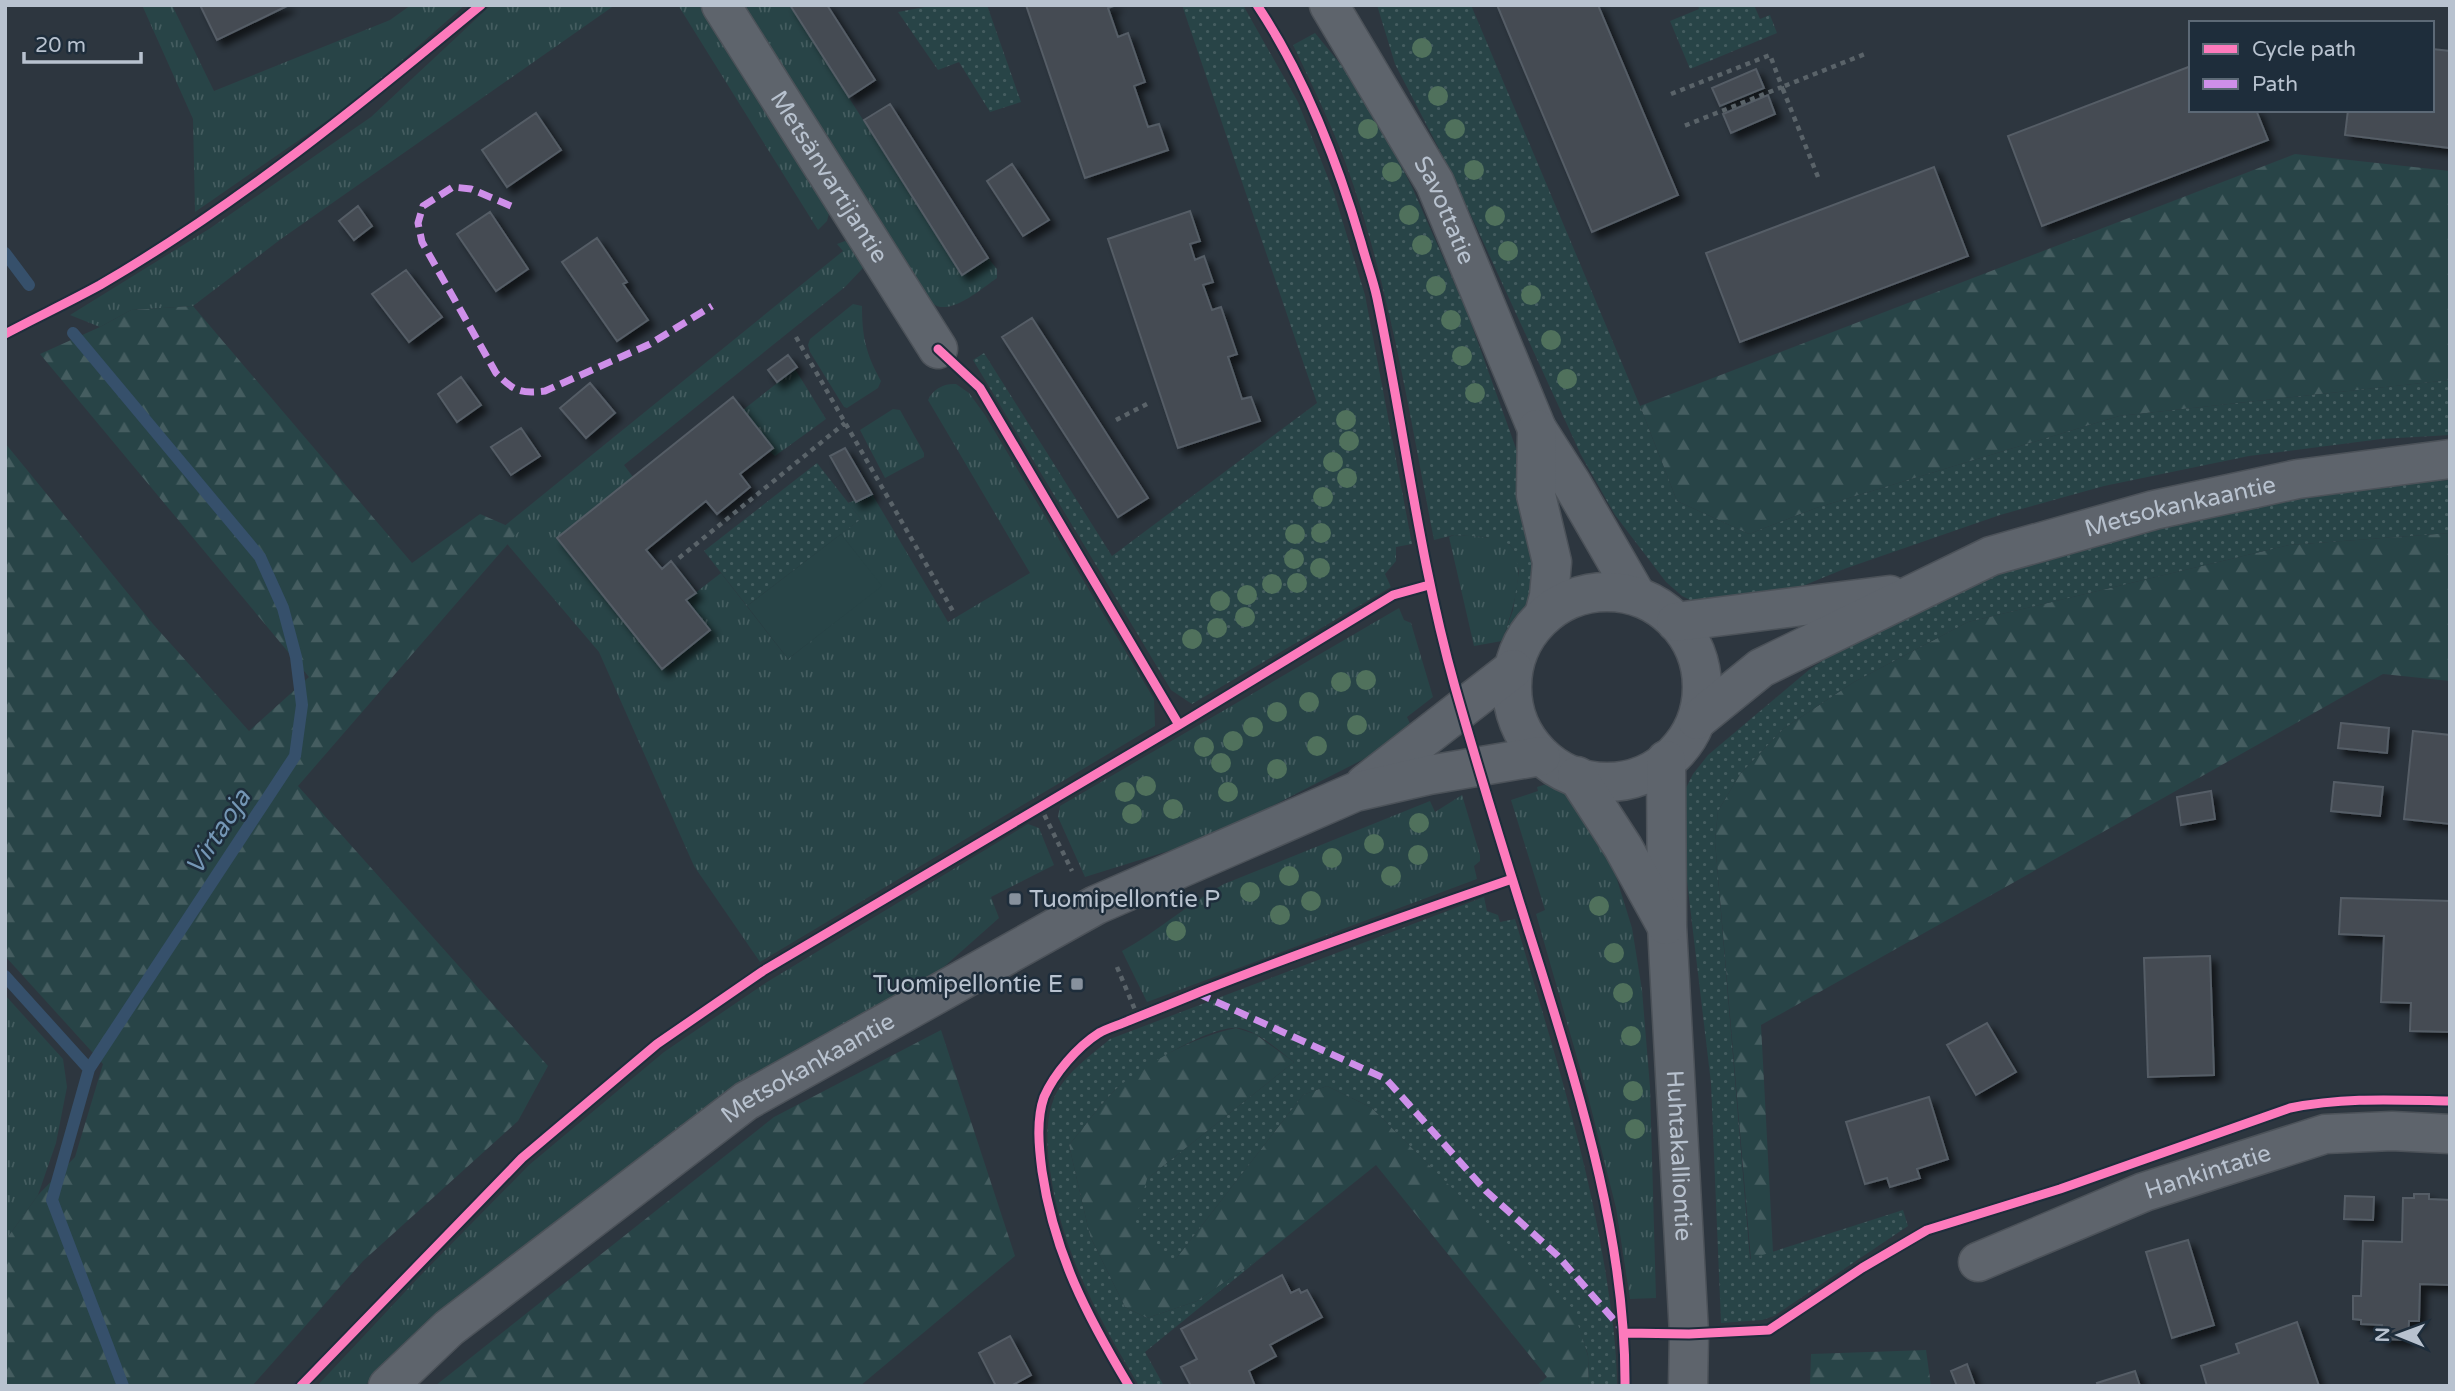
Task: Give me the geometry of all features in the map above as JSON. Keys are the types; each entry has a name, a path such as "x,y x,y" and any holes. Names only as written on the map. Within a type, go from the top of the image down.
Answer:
{"street":[{"name":"Metsänvartijantie","path":"720,5 938,349"},
{"name":"Savottatie","path":"1329,5 1435,183 1537,429 1636,595"},
{"name":"Savottatie","path":"1537,429 1536,495 1552,562 1549,596 1544,615"},
{"name":"Metsokankaantie","path":"1697,719 1762,668 1991,556 2154,510 2298,479 2450,459"},
{"path":"1676,622 1919,591"},
{"path":"1601,592 1636,595 1661,608 1676,622 1698,658 1702,689 1697,719 1681,747 1658,768 1628,780 1597,782 1561,770 1541,756 1522,731 1512,701 1513,669 1524,640 1544,615 1570,598 1601,592"},
{"name":"Metsokankaantie","path":"1355,792 1513,669"},
{"name":"Metsokankaantie","path":"388,1386 449,1328 746,1101 1096,905 1355,792 1429,775 1541,756"},
{"name":"Huhtakalliontie","path":"1666,760 1667,926 1689,1334 1688,1386"},
{"path":"1577,776 1623,847 1667,926"},
{"name":"Hankintatie","path":"1978,1262 2144,1192 2325,1134 2450,1134"}],"path":[{"path":"1684,126 1865,54"},
{"path":"1671,94 1770,55 1818,177"},
{"path":"796,337 954,613"},
{"path":"1115,420 1147,404"},
{"path":"679,558 845,424"},
{"path":"1028,813 1051,799"},
{"path":"1040,806 1072,871"},
{"path":"1117,967 1133,1019 1150,1012"}],"green space":[{"path":"142,5 172,5 214,91 390,20 411,5 465,5 357,100 195,212 193,119"},
{"path":"491,5 615,5 281,239 193,306 131,310 100,327 70,315 209,229 371,117"},
{"path":"678,5 700,5 831,206 827,221 818,230"},
{"path":"739,5 790,5 961,274 988,258 997,269 997,278 956,304 939,307 932,303"},
{"path":"935,5 987,5 1021,102 990,112 959,62 938,70 898,12"},
{"path":"1182,5 1243,5 1298,102 1334,193 1365,295 1412,544 1396,547 1396,561 1385,574 1391,587 1192,704 1171,690 973,360 984,353 1112,556 1317,403"},
{"path":"1377,5 1471,5 1640,406 1677,501 1749,534 1816,508 2119,416 2450,380 2450,435 2381,439 2249,456 2104,486 2000,515 1844,569 1769,600 1698,604 1682,596 1666,582 1615,515 1581,455 1452,174 1395,64"},
{"path":"1698,5 1754,5 1760,19 1770,15 1777,33 1690,69 1670,21 1699,9"},
{"path":"1315,33 1361,89 1412,187 1467,312 1537,507 1539,616 1511,647 1502,641 1513,610 1519,571 1514,550 1509,544 1485,537 1454,535 1434,540 1400,362 1367,230 1341,151 1293,45"},
{"path":"2295,154 2450,171 2450,380 2119,416 1816,508 1749,534 1677,501 1640,406"},
{"path":"845,241 856,248 863,268 845,287 624,465 633,477 557,539 662,668 710,630 686,600 721,573 788,659 881,586 841,534 861,519 848,503 855,500 857,502 872,494 948,622 1030,573 928,400 939,388 956,384 969,393 985,415 1154,699 1155,726 760,962 694,866 599,652 497,532 843,251 837,244"},
{"path":"853,304 862,306 866,345 881,381 878,388 847,408 808,345 810,339"},
{"path":"193,306 412,563 480,514 519,531 298,786 548,1066 518,1121 363,1261 252,1386 5,1386 5,1241 38,1195 75,1157 103,1064 5,956 5,443 153,624 249,731 309,677 40,354 131,310"},
{"path":"795,369 826,419 775,456 769,451 773,447 743,410"},
{"path":"893,409 900,410 924,457 885,478 860,430"},
{"path":"817,463 861,519 747,606 704,551"},
{"path":"2450,480 2450,533 2289,545 1968,622 1854,682 1783,729 1740,774 1718,811 1715,841 1750,1259 1903,1210 1908,1226 1774,1316 1762,1320 1721,1323 1711,1083 1682,839 1684,792 1693,774 1708,755 1810,669 1884,620 2010,563 2254,500 2382,484"},
{"path":"2450,533 2450,681 2383,674 1761,1025 1773,1252 1751,1260 1715,841 1718,811 1740,774 1783,729 1854,682 1968,622 2289,545"},
{"path":"841,534 882,586 788,659 747,606"},
{"path":"1454,535 1495,539 1507,543 1514,551 1518,562 1517,590 1502,641 1474,646 1449,537"},
{"path":"1399,608 1404,620 1411,623 1433,697 1407,717 1412,728 1362,760 1207,839 1085,877 1058,817 1060,806"},
{"path":"1553,776 1563,779 1601,828 1632,928 1642,990 1650,1087 1656,1298 1630,1299 1616,1208 1588,1096 1536,914 1545,910 1511,800 1538,791 1537,787 1553,782"},
{"path":"1462,795 1480,855 1480,861 1474,866 1477,879 1147,1002 1122,951 1198,900 1224,884 1430,801 1435,812"},
{"path":"1028,824 1039,828 1054,865 991,897 999,918 928,981 434,1323 364,1386 317,1386 529,1165 664,1052 767,982"},
{"path":"1484,897 1487,911 1498,915 1500,922 1515,919 1566,1093 1588,1180 1605,1269 1615,1342 1617,1386 1589,1386 1588,1355 1573,1309 1372,1108 1327,1086 1303,1095 1175,1260 1162,1255 1135,1221 1147,1179 1294,1062 1261,1037 1239,1028 1227,1028 1174,1050 1124,1082 1069,1145 1090,1236 1125,1307 1147,1318 1197,1301 1263,1256 1145,1352 1164,1386 1139,1386 1083,1282 1055,1199 1049,1162 1048,1127 1050,1109 1063,1083 1077,1067 1110,1039"},
{"path":"5,995 63,1059 67,1087 56,1143 38,1195 5,1241"},
{"path":"1236,1028 1255,1034 1294,1062 1147,1179 1175,1260 1303,1095 1327,1086 1372,1108 1574,1309 1588,1356 1589,1386 1536,1386 1547,1377 1376,1165 1263,1256 1197,1301 1147,1318 1125,1307 1090,1236 1069,1145 1109,1097 1140,1070 1188,1044"},
{"path":"941,1030 1015,1256 860,1386 435,1386 774,1117"},
{"path":"1926,1350 1931,1386 1810,1386 1811,1354"}],"building":[{"path":"200,5 289,5 217,40"},
{"path":"790,5 827,5 875,80 849,97"},
{"path":"1026,5 1116,5 1108,8 1118,37 1128,33 1145,82 1134,86 1148,127 1159,124 1168,150 1085,178"},
{"path":"1497,5 1598,5 1678,195 1592,232"},
{"path":"2434,49 2450,51 2450,148 2345,135 2348,112 2434,112"},
{"path":"2189,67 2189,112 2257,112 2268,140 2042,226 2008,136"},
{"path":"1756,69 1764,88 1720,106 1712,88"},
{"path":"1768,95 1775,114 1731,133 1723,114"},
{"path":"890,104 988,258 962,275 864,120"},
{"path":"536,113 561,150 507,187 482,150"},
{"path":"1012,164 1049,220 1023,236 987,181"},
{"path":"1934,167 1968,256 1740,342 1706,253"},
{"path":"358,206 372,226 354,240 339,221"},
{"path":"1190,211 1200,241 1190,244 1195,260 1204,256 1213,282 1203,285 1212,310 1221,307 1237,354 1228,357 1242,399 1251,397 1260,421 1178,448 1108,239"},
{"path":"490,212 528,269 496,291 457,234"},
{"path":"597,238 627,282 623,284 648,320 617,341 562,262"},
{"path":"406,270 442,317 409,342 372,294"},
{"path":"1032,318 1148,498 1118,517 1002,337"},
{"path":"788,355 797,367 777,382 768,370"},
{"path":"461,377 481,405 457,422 438,394"},
{"path":"590,383 615,413 586,438 560,408"},
{"path":"733,397 773,448 740,474 750,487 717,514 706,501 646,550 662,569 671,561 696,593 686,600 710,630 662,669 557,538"},
{"path":"521,428 540,456 511,475 491,447"},
{"path":"845,448 872,494 856,502 830,456"},
{"path":"2341,723 2389,728 2387,753 2338,748"},
{"path":"2413,731 2450,735 2450,824 2404,819"},
{"path":"2334,782 2383,787 2380,816 2331,811"},
{"path":"2211,791 2215,819 2181,825 2177,797"},
{"path":"2341,898 2450,901 2450,1032 2410,1031 2411,1003 2381,1002 2384,936 2339,934"},
{"path":"2210,956 2214,1075 2148,1077 2144,958"},
{"path":"1987,1023 2016,1072 1976,1095 1947,1045"},
{"path":"1929,1097 1948,1159 1917,1169 1920,1178 1890,1187 1887,1178 1865,1184 1846,1122"},
{"path":"2414,1194 2429,1194 2429,1199 2450,1200 2450,1285 2420,1284 2419,1321 2409,1321 2408,1340 2381,1339 2382,1325 2361,1324 2361,1320 2353,1319 2353,1296 2361,1296 2363,1241 2402,1242 2403,1198 2414,1198"},
{"path":"2345,1196 2374,1197 2373,1220 2344,1219"},
{"path":"2188,1240 2214,1325 2172,1338 2146,1252"},
{"path":"1282,1275 1291,1293 1299,1289 1301,1293 1307,1290 1322,1317 1270,1345 1276,1356 1249,1371 1255,1386 1191,1386 1181,1367 1197,1359 1181,1329"},
{"path":"2297,1322 2319,1386 2207,1386 2201,1366 2239,1353 2236,1344"},
{"path":"1010,1336 1031,1375 1011,1386 996,1386 979,1353"},
{"path":"1967,1364 1975,1386 1957,1386 1951,1371"},
{"path":"2135,1371 2140,1386 2098,1386 2097,1383"}],"waterway":[{"name":"Virtaoja","path":"5,253 29,285"},
{"name":"Virtaoja","path":"73,333 260,557 283,608 296,657 302,705 295,756 89,1069 52,1200 123,1386"},
{"path":"5,976 89,1069"}],"marked path":[{"path":"511,206 471,189 453,187 423,206 418,223 422,242 496,373 513,387 529,392 545,391 650,344 712,306"},
{"path":"1197,993 1386,1079 1486,1191 1558,1256 1621,1328"}],"cycle path":[{"path":"5,334 100,285 200,222 343,117 481,5"},
{"path":"1257,5 1290,61 1318,120 1352,211 1374,284 1442,639 1486,794 1572,1072 1599,1175 1618,1280 1625,1386"},
{"path":"938,349 980,388 1179,725"},
{"path":"301,1386 522,1158 657,1044 763,971 1393,595 1429,585"},
{"path":"1129,1386 1074,1283 1047,1201 1040,1153 1040,1115 1044,1097 1060,1070 1083,1046 1106,1030 1279,962 1512,879"},
{"path":"1625,1333 1689,1334 1769,1330 1862,1268 1927,1230 2060,1189 2290,1108 2350,1101 2450,1101"}],"place":[{"name":"Tuomipellontie P","path":"1015,899"},
{"name":"Tuomipellontie E","path":"1077,984"}]}
